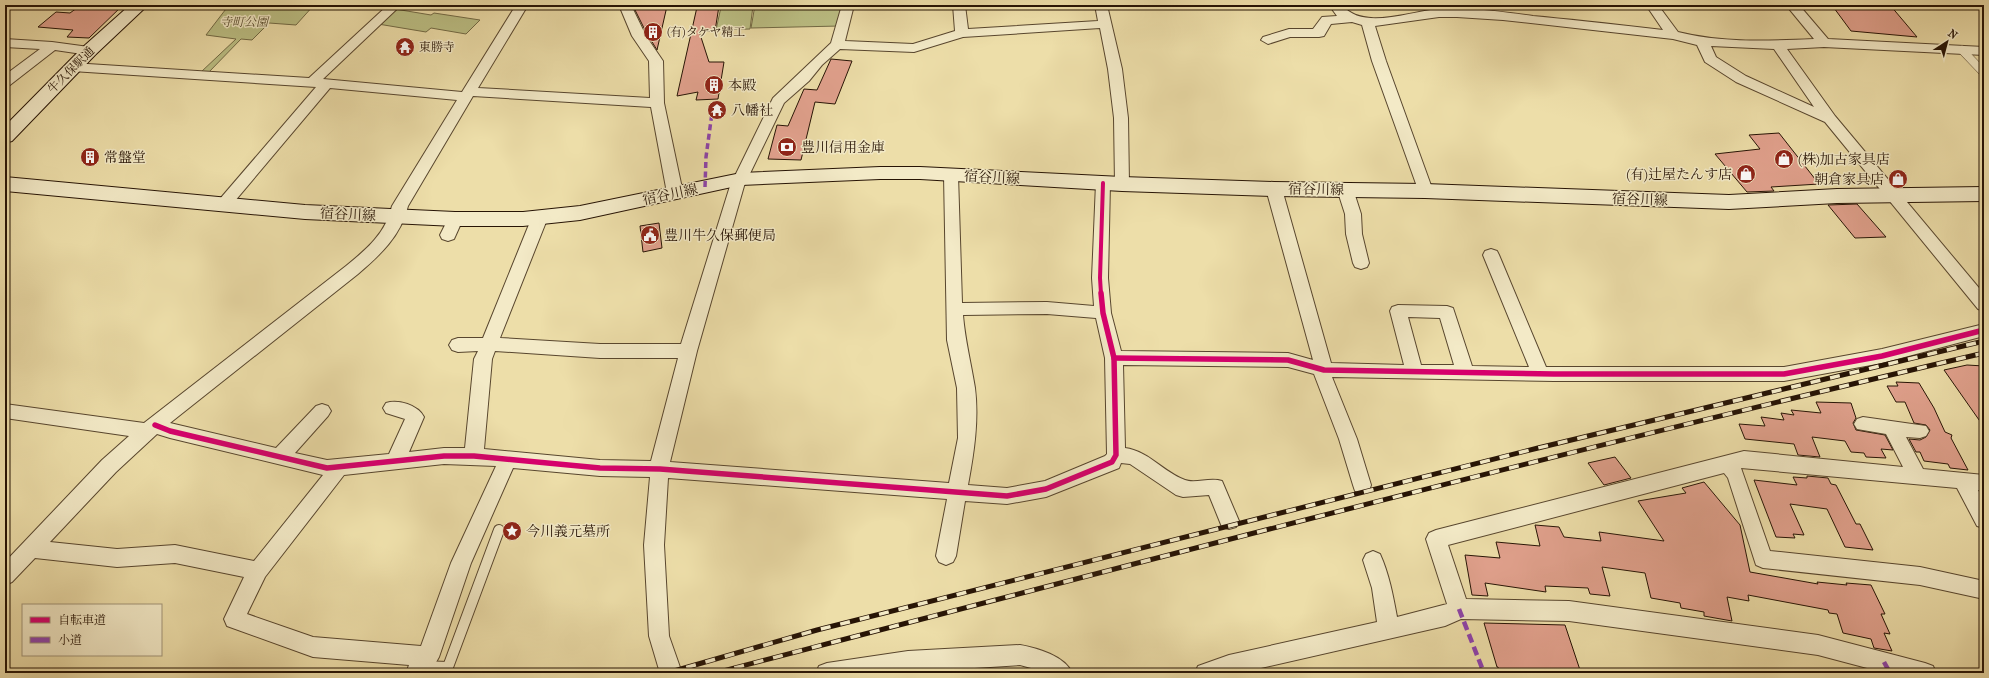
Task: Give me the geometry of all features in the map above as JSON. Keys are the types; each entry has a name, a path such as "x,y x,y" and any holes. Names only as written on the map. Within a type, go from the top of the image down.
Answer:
{"main road":[{"name":"牛久保駅通","path":"5,137 72,67 140,5"},
{"name":"宿谷川線","path":"5,184 305,212 399,216 452,227 580,213 741,179 880,173 1122,184 1274,189 1425,191 1729,202 1837,196 1984,194"}],"street":[{"path":"224,204 319,83 395,5"},
{"path":"5,576 108,466 151,428 358,265 380,245 399,216 400,206 522,5"},
{"path":"625,5 639,36 656,62 657,103 675,193"},
{"path":"671,673 659,636 654,546 660,469 688,351 737,186 778,101 804,78 818,62 837,45 840,39 848,5"},
{"path":"959,5 962,33"},
{"path":"1100,5 1106,24 1121,118 1122,184"},
{"path":"1335,5 1344,16 1368,23 1439,12 1503,16 1673,35 1702,42 1778,44 1824,43 1984,51"},
{"path":"1523,5 1531,20"},
{"path":"1652,5 1673,35"},
{"path":"1792,5 1824,43"},
{"path":"1268,40 1289,32 1319,33 1318,30 1327,20 1351,19"},
{"path":"1368,23 1379,61 1425,191"},
{"path":"837,45 914,48 962,33 1106,24"},
{"path":"1702,42 1710,59 1741,79 1830,119"},
{"path":"5,43 52,46 89,51"},
{"path":"1778,44 1830,119 1984,305"},
{"path":"5,82 52,46"},
{"path":"72,67 319,83 467,95 540,96 615,102 657,103"},
{"path":"946,556 967,438 966,388 956,340 950,175"},
{"path":"5,411 170,431 327,468 339,468 444,456 474,456 600,468 660,469 1007,496 1046,490 1112,462 1116,455 1114,358 1103,313 1100,278 1103,183"},
{"path":"1274,189 1324,370 1322,373 1348,439 1362,485"},
{"path":"1345,190 1353,214 1354,234 1361,263"},
{"path":"474,456 483,359 490,345 540,217"},
{"path":"1491,255 1540,373"},
{"path":"954,309 1086,310 1103,313"},
{"path":"1414,371 1398,311 1447,312 1465,372"},
{"path":"1114,358 1288,360 1324,370 1666,375 1784,374 1882,356 1984,330"},
{"path":"458,345 496,344 600,350 688,351"},
{"path":"392,408 408,412 415,417 395,462"},
{"path":"280,457 322,411"},
{"path":"1863,424 1920,431"},
{"path":"1892,428 1918,477"},
{"path":"1116,455 1134,457 1183,489 1215,487 1229,521"},
{"path":"339,468 258,572 234,619 313,647 420,665 428,657 461,563 508,459"},
{"path":"1459,609 1436,540 1744,459 1984,483"},
{"path":"1728,464 1736,475 1763,559 1920,576 1984,590"},
{"path":"1963,481 1984,520"},
{"path":"30,549 117,558 175,554 258,572"},
{"path":"1373,560 1382,588 1388,629"},
{"path":"1206,673 1229,665 1444,616 1459,609 1519,608 1569,611 1810,644 1925,673"},
{"path":"827,673 908,667 1020,655 1031,656 1061,673"}],"lane":[{"path":"1962,50 1984,73"},
{"path":"420,665 448,667 499,530"}],"green space":[{"name":"寺町公園","path":"229,5 314,5 296,25 269,23 252,40 241,39 208,73 201,72 236,39 206,35"},
{"path":"755,5 844,5 840,26 751,28"},
{"path":"753,6 750,29 716,30 721,7"},
{"path":"395,9 431,15 434,13 480,20 466,34 431,28 426,32 378,24"}],"building":[{"path":"81,5 123,5 89,38 67,37 73,30 38,27 56,12 70,13"},
{"path":"1861,5 1890,5 1917,37 1851,31 1834,8 1866,9"},
{"path":"633,6 667,6 657,50 646,32"},
{"path":"719,6 715,31 699,31 709,62 724,62 718,99 696,100 698,92 677,96 697,7"},
{"path":"831,59 852,61 835,104 815,102 801,160 768,159 777,125 788,126 804,89 817,90"},
{"path":"1779,133 1819,184 1771,187 1774,191 1747,192 1715,154 1760,149 1749,135"},
{"name":"(株)加古家具店","path":"1857,204 1886,237 1855,238 1828,205"},
{"path":"659,223 662,248 643,252 640,226"},
{"path":"1967,365 1984,366 1984,427 1944,370"},
{"path":"1896,382 1919,383 1934,408 1945,432 1952,435 1951,438 1968,470 1950,468 1948,464 1924,461 1920,452 1916,452 1909,439 1920,440 1926,437 1930,430 1926,425 1914,423 1905,402 1896,402 1887,386 1898,386"},
{"path":"1816,402 1851,403 1856,418 1853,423 1856,430 1885,435 1893,450 1881,449 1886,458 1866,457 1864,453 1851,452 1845,441 1812,437 1820,457 1798,455 1794,444 1745,439 1739,424 1765,426 1761,417 1784,420 1781,413 1794,415 1791,410 1821,413"},
{"path":"1615,457 1631,478 1604,485 1588,463"},
{"path":"1807,476 1828,478 1831,484 1836,485 1856,524 1860,524 1873,550 1845,547 1827,509 1790,504 1804,535 1793,534 1795,538 1776,537 1754,480 1797,485 1793,477 1807,478"},
{"path":"1704,482 1740,525 1750,572 1818,584 1817,582 1847,585 1846,583 1871,585 1885,614 1881,614 1890,634 1884,633 1892,651 1874,648 1871,639 1843,633 1837,614 1829,613 1828,610 1748,595 1749,601 1727,597 1732,621 1704,616 1704,612 1681,608 1680,603 1651,598 1645,573 1602,567 1610,596 1590,594 1588,588 1545,586 1546,592 1485,583 1488,596 1472,595 1465,555 1500,558 1496,542 1540,546 1535,525 1559,527 1564,537 1601,541 1599,532 1664,541 1638,501 1686,493 1682,488"},
{"path":"1484,623 1565,625 1581,673 1500,673"}],"railway":[{"path":"667,673 817,630 1538,448 1984,341"},
{"path":"715,673 1507,469 1666,429 1984,353"}],"marked path":[{"path":"705,187 706,157 712,113"},
{"path":"1459,609 1484,673"},
{"path":"1884,662 1890,673"}],"cycle path":[{"path":"155,425 170,431 327,468 339,468 444,456 474,456 600,468 660,469 1007,496 1046,489 1112,462 1116,455 1114,358 1103,313 1100,278 1103,183"},
{"path":"1114,358 1288,360 1324,370 1554,374 1784,374 1882,356 1984,330"}],"place":[{"name":"(有)タケヤ精工","path":"653,32"},
{"name":"東勝寺","path":"405,47"},
{"name":"本殿","path":"714,85"},
{"name":"八幡社","path":"717,110"},
{"name":"豊川信用金庫","path":"787,147"},
{"name":"常盤堂","path":"90,157"},
{"name":"(株)加古家具店","path":"1784,159"},
{"name":"(有)辻屋たんす店","path":"1746,174"},
{"name":"朝倉家具店","path":"1898,179"},
{"name":"豊川牛久保郵便局","path":"650,235"},
{"name":"今川義元墓所","path":"512,531"}]}
